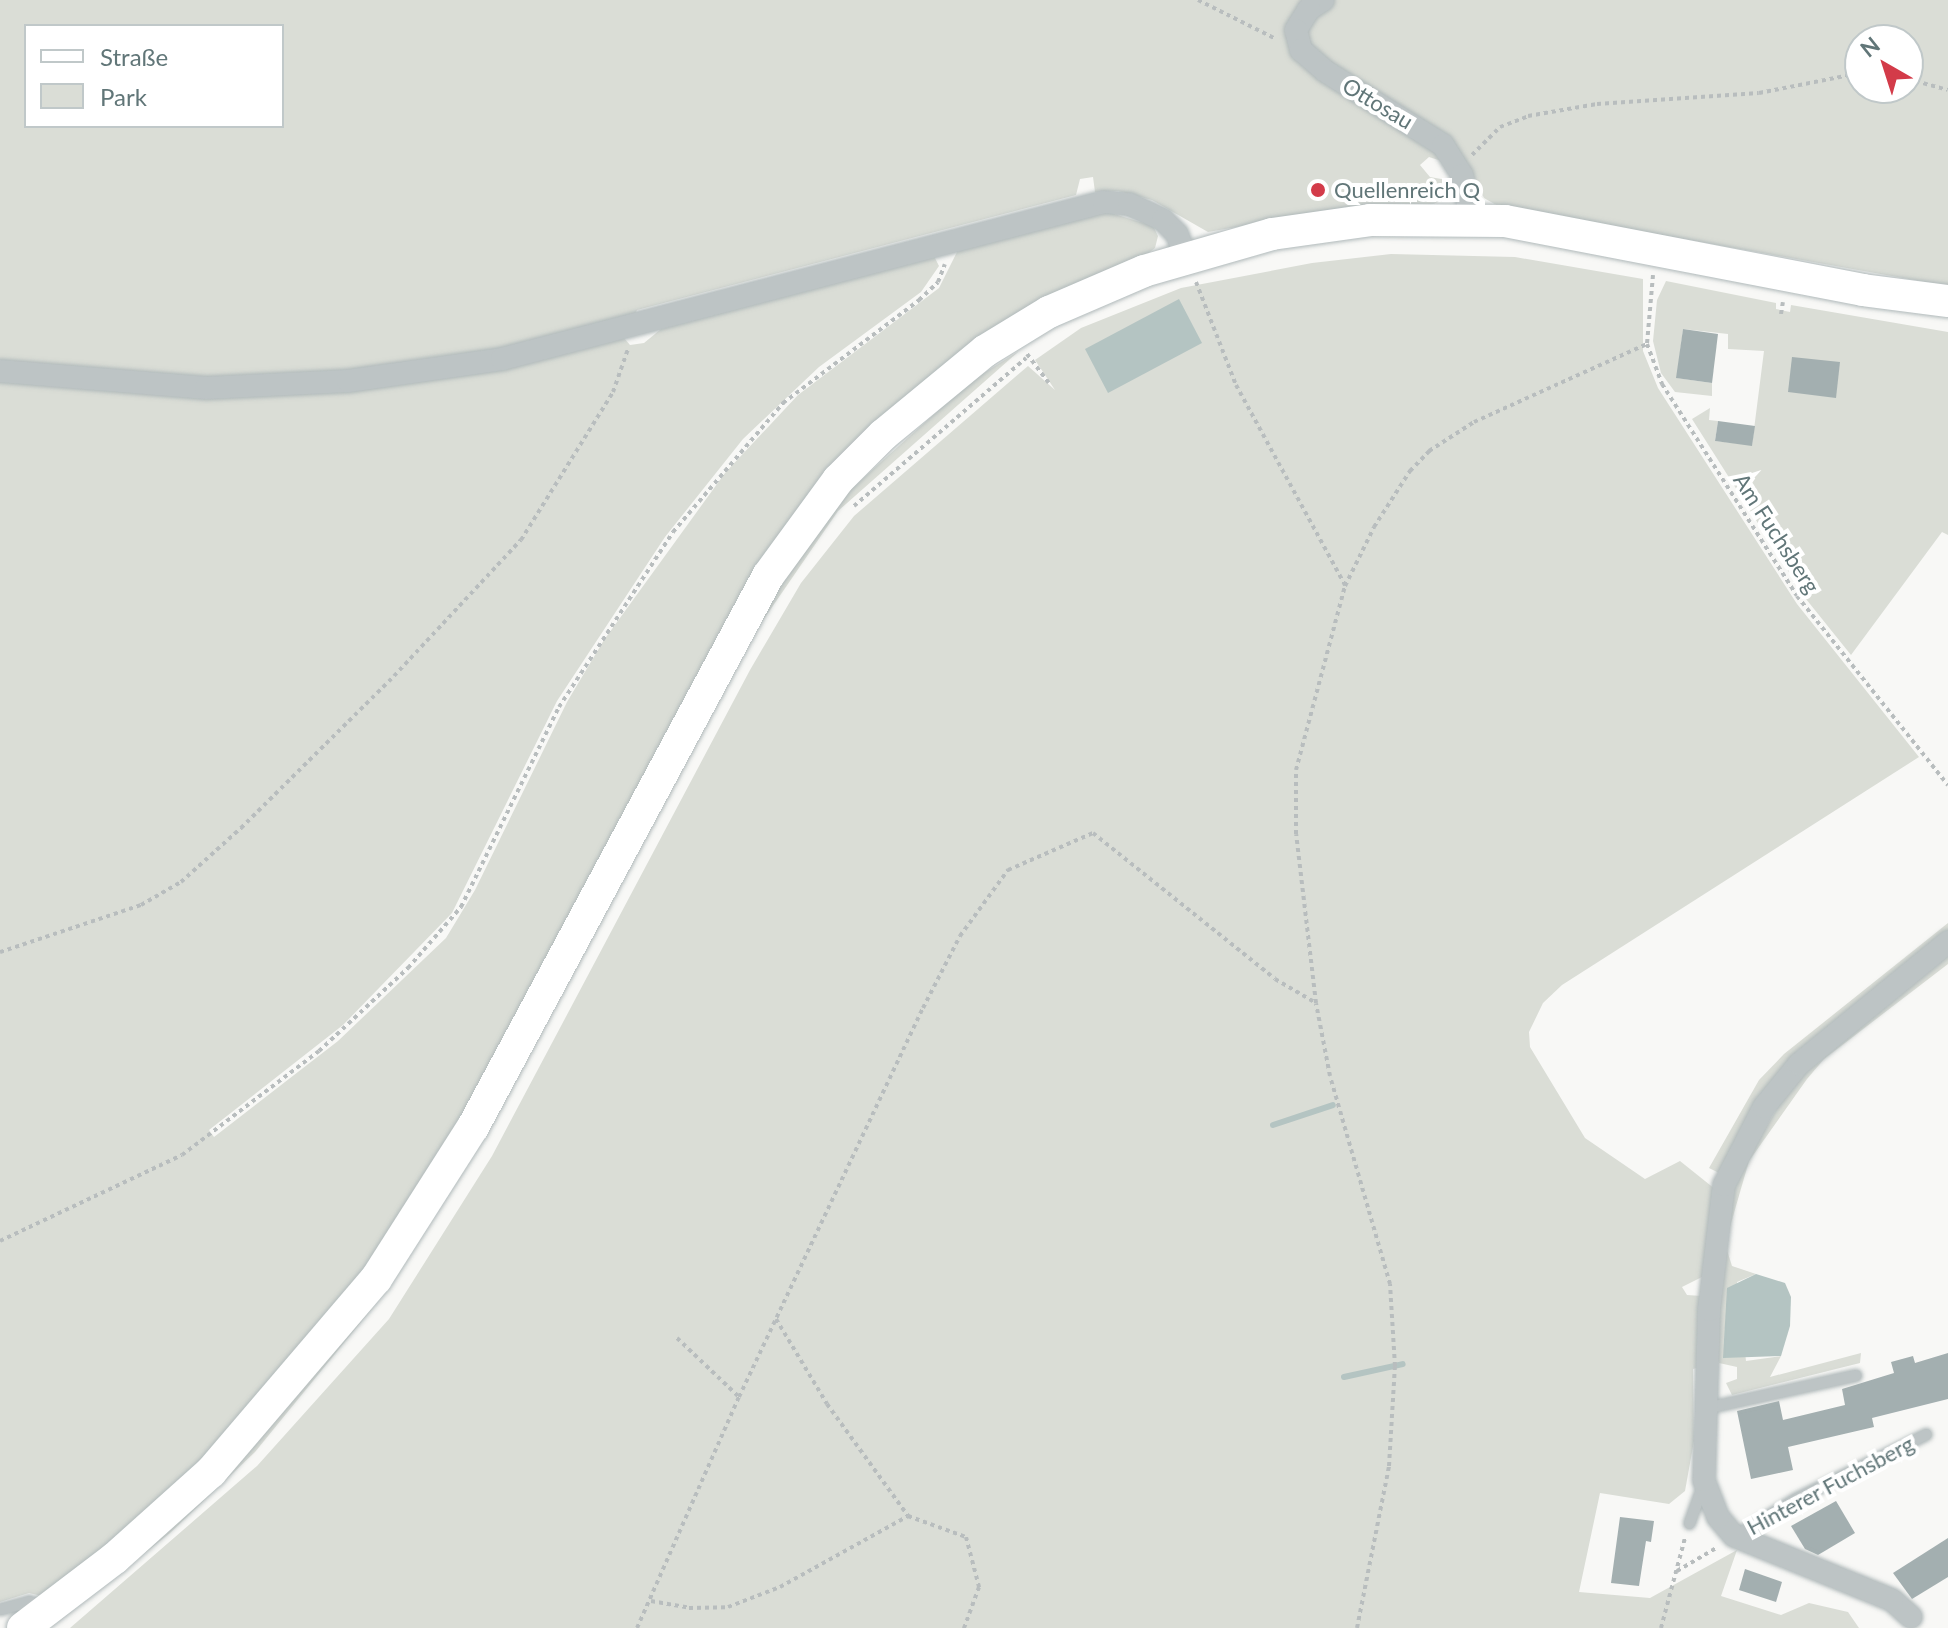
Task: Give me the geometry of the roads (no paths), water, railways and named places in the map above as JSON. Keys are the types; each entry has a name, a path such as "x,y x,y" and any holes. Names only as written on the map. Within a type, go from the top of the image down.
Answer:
{"main road":[{"path":"33,1620 115,1558 221,1462 376,1279 502,1074 731,637 768,576 838,480 913,409 1015,331 1076,298 1191,272 1321,226 1471,218 1948,301"}],"street":[{"name":"Ottosau","path":"1323,0 1309,9 1296,30 1297,44 1306,56 1433,135 1450,153 1463,180 1471,218"},
{"path":"0,371 206,388 348,381 502,359 1104,202 1141,208 1163,220 1177,234 1191,272"},
{"name":"Hinterer Fuchsberg","path":"1911,1617 1892,1600 1734,1536 1710,1501 1704,1480 1710,1407 1710,1287 1724,1185 1771,1097 1820,1046 1948,942"}],"lane":[{"path":"1710,1407 1856,1375"},
{"name":"Hinterer Fuchsberg","path":"1734,1536 1795,1499 1926,1434"},
{"name":"Hinterer Fuchsberg","path":"1689,1523 1704,1480"},
{"path":"0,1609 29,1601 33,1620"}],"waterway":[{"path":"1273,1125 1333,1105"},
{"path":"1344,1377 1403,1364"}],"place":[{"name":"Quellenreich Q","path":"1318,190"}]}
